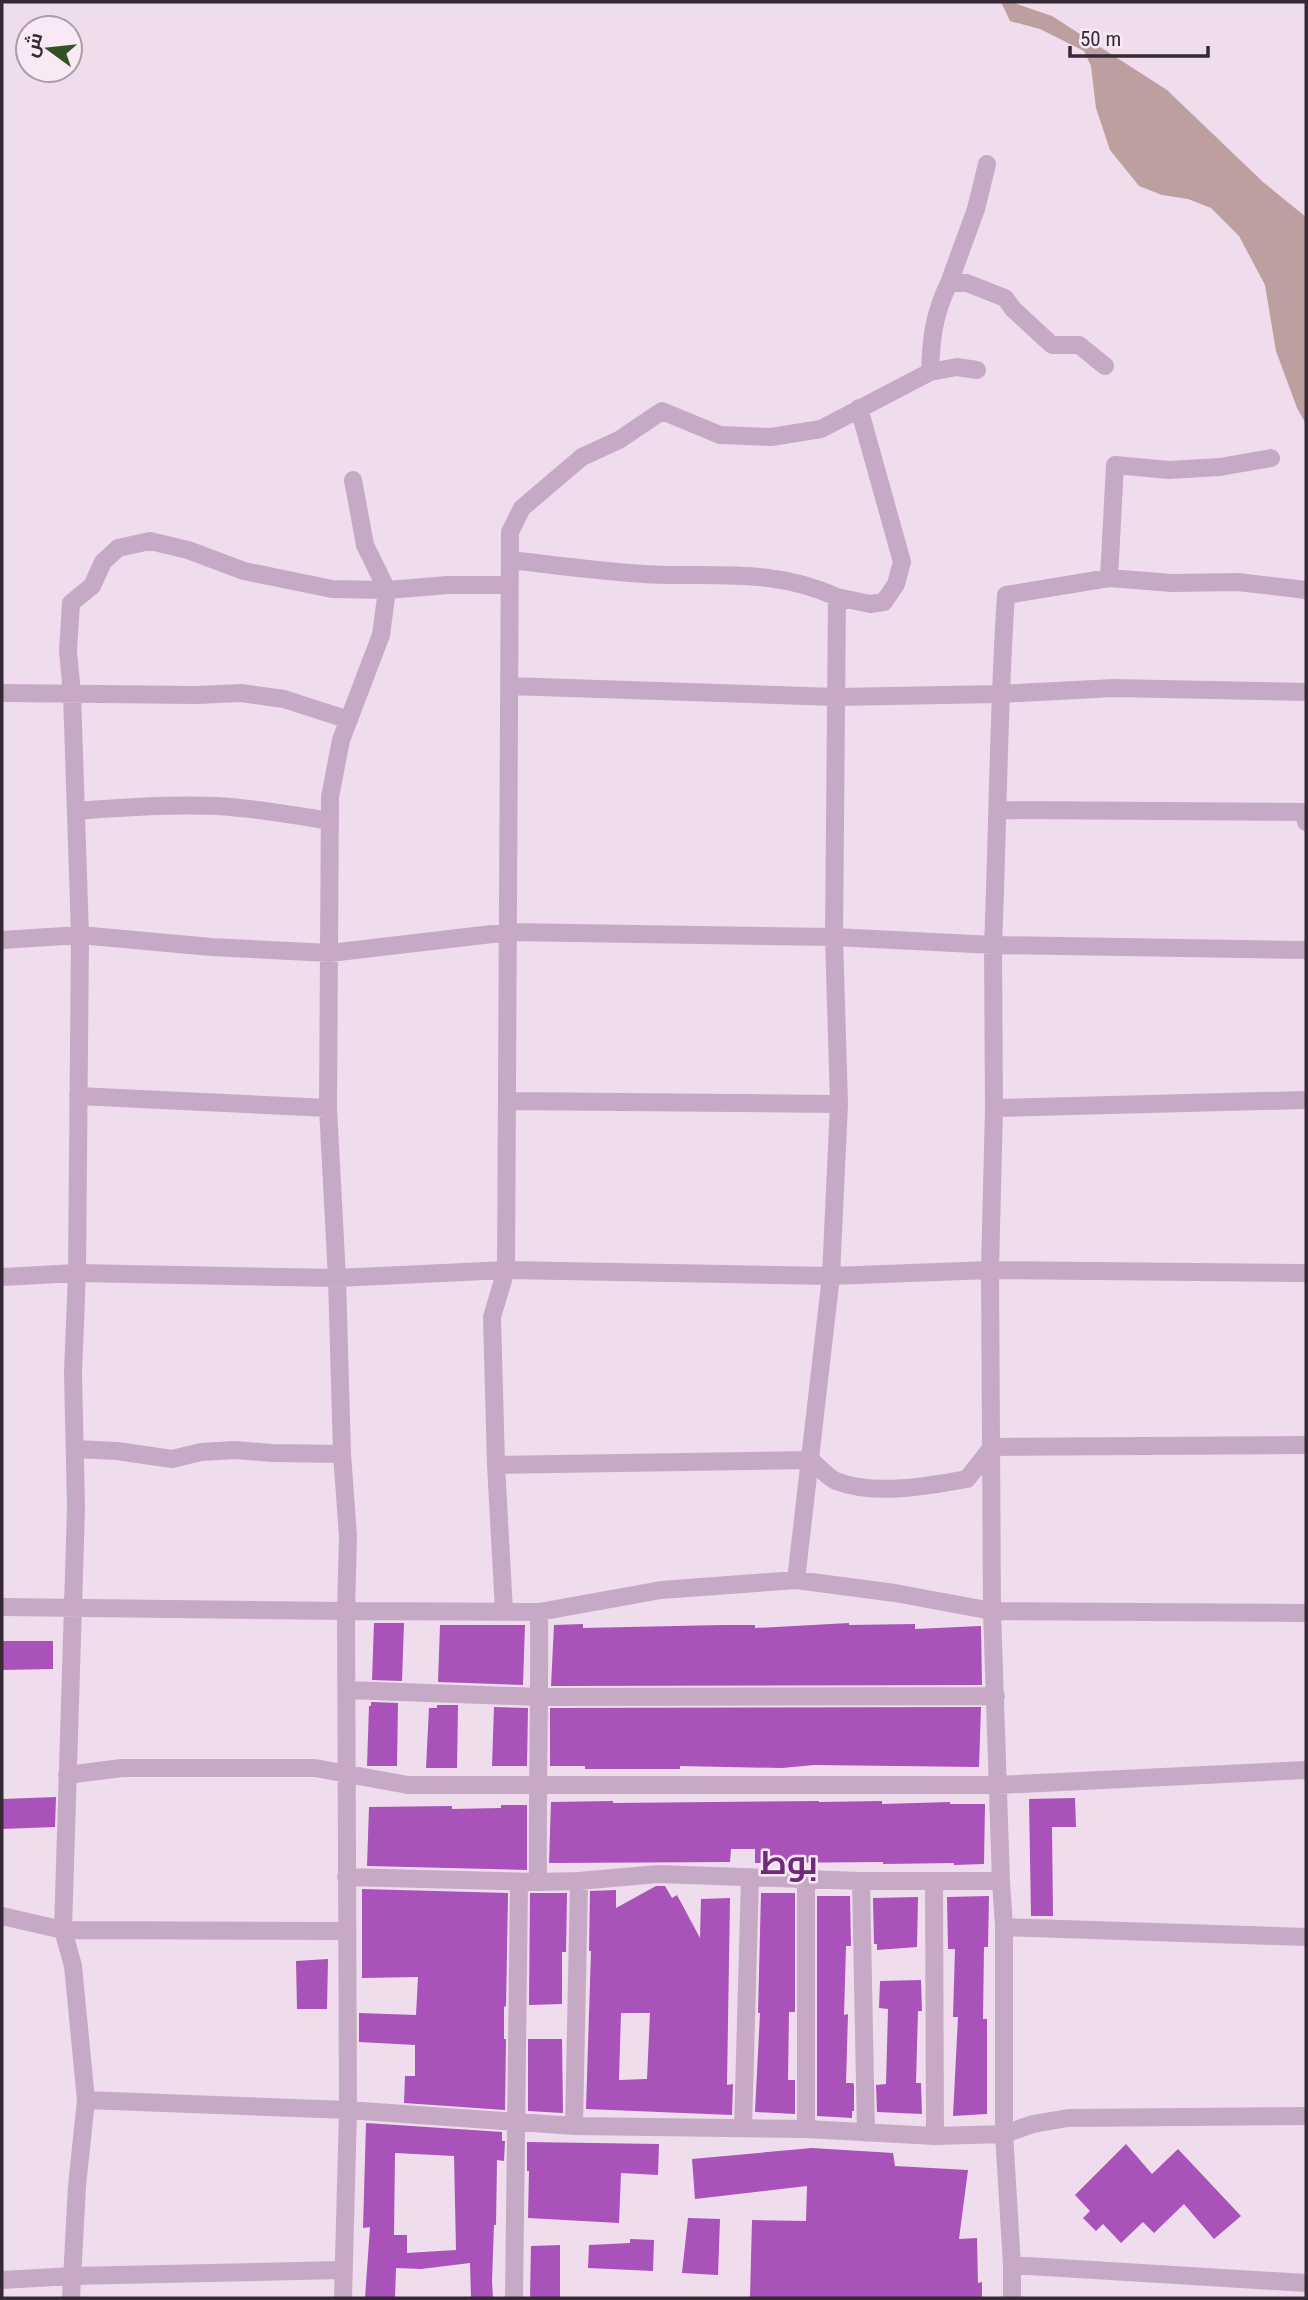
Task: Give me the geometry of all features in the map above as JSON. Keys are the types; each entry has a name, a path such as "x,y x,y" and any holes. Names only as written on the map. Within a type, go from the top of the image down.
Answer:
{"street":[{"path":"930,372 931,341 937,307 949,283 976,209 987,164"},
{"path":"949,283 967,283 1005,299 1052,345 1079,345 1105,366"},
{"path":"504,1611 492,1317 506,1270 510,532 522,508 582,457 619,440 662,411 720,435 771,437 821,429 930,372 957,367 977,370"},
{"path":"510,560 643,574 750,575 810,585 837,597 870,604 884,601 896,584 902,562 859,408"},
{"path":"1109,578 1115,465 1169,471 1220,467 1271,458"},
{"path":"344,2298 348,2110 348,1536 342,1454 337,1278 328,1108 330,797 341,740 381,635 387,590 365,545 353,480"},
{"path":"71,2298 77,2186 86,2100 73,1966 63,1930 76,1508 73,1372 77,1273 80,935 72,694 68,651 71,603 92,586 103,562 118,548 149,541 188,550 244,571 332,589 387,590 448,585 509,585"},
{"path":"1012,2298 1004,2134 1004,1927 1000,1881 992,1611 990,1270 994,1108 993,945 999,694 1006,595 1109,578 1172,583 1238,582 1306,590"},
{"path":"796,1580 831,1276 839,1104 834,937 837,597"},
{"path":"509,686 836,697 999,694 1115,688 1306,692"},
{"path":"2,693 197,695 241,692 284,699 349,719"},
{"path":"76,811 121,807 216,806 330,821"},
{"path":"998,810 1304,812 1306,822"},
{"path":"2,940 80,935 211,947 330,953 509,932 834,937 993,945 1306,950"},
{"path":"78,1096 328,1108"},
{"path":"994,1108 1306,1100"},
{"path":"508,1101 839,1104"},
{"path":"2,1277 77,1273 337,1278 506,1270 831,1276 990,1270 1306,1273"},
{"path":"992,1447 1306,1446"},
{"path":"496,1465 811,1460 834,1481 868,1489 939,1484 967,1479 992,1447"},
{"path":"75,1449 117,1451 172,1459 201,1452 235,1450 342,1454"},
{"path":"2,1607 539,1612 661,1590 796,1580 895,1593 992,1611 1306,1613"},
{"path":"538,1882 539,1612"},
{"path":"347,1690 540,1698 996,1696"},
{"path":"67,1774 122,1768 315,1769 408,1785 998,1785 1306,1770"},
{"path":"346,1877 538,1882 658,1874 861,1881 1000,1881"},
{"path":"743,2128 750,1877"},
{"path":"806,1879 806,2129"},
{"path":"574,2126 579,1881"},
{"path":"861,1881 866,2133"},
{"path":"514,2298 519,1882"},
{"path":"934,1882 935,2136"},
{"path":"2,1916 63,1930 346,1931"},
{"path":"1004,1927 1306,1937"},
{"path":"86,2100 348,2110 574,2126 806,2129 935,2136 1004,2134 1033,2124 1068,2118 1306,2116"},
{"path":"1012,2265 1306,2283"},
{"path":"2,2280 343,2270"}],"shaded area":[{"path":"1001,2 1011,2 1052,16 1167,90 1263,182 1306,217 1306,424 1297,408 1276,351 1265,285 1239,236 1211,208 1139,186 1110,150 1096,108 1091,66 1084,51 1040,29 1010,21"}],"building":[{"path":"374,1623 404,1623 402,1681 372,1680"},
{"path":"849,1623 915,1624 915,1629 981,1626 982,1685 551,1686 554,1625 583,1624 583,1628 755,1625 755,1628"},
{"path":"440,1625 525,1625 523,1685 438,1682"},
{"path":"2,1641 53,1641 53,1669 2,1670"},
{"path":"371,1702 398,1703 397,1766 367,1766"},
{"path":"437,1705 458,1705 457,1768 426,1768 429,1708 437,1708"},
{"path":"494,1707 528,1708 527,1766 492,1766"},
{"path":"981,1707 979,1767 814,1765 782,1768 680,1766 680,1769 585,1769 585,1766 550,1766 550,1708"},
{"path":"56,1797 55,1827 2,1829 2,1799"},
{"path":"1075,1798 1076,1827 1052,1827 1053,1916 1031,1916 1029,1799"},
{"path":"882,1801 882,1804 985,1804 984,1864 755,1863 755,1849 731,1849 730,1862 549,1863 551,1802"},
{"path":"501,1805 527,1805 527,1870 367,1866 369,1807 452,1806 452,1809 501,1808"},
{"path":"656,1886 665,1886 672,1898 677,1895 700,1938 701,1899 730,1898 727,2085 733,2084 732,2115 586,2109 591,1951 590,1891 616,1890 616,1908","holes":["621,2013 650,2013 647,2079 619,2080"]},
{"path":"362,1889 508,1893 504,2007 505,2110 404,2103 405,2076 415,2076 415,2045 359,2042 359,2013 416,2015 418,1977 362,1978"},
{"path":"530,1893 567,1893 566,1952 562,1952 562,2004 529,2005"},
{"path":"761,1893 795,1893 795,2012 789,2012 788,2080 795,2080 795,2114 755,2112 760,2013"},
{"path":"817,1896 850,1896 851,1946 846,1946 844,2015 848,2014 846,2083 854,2085 852,2118 817,2116"},
{"path":"989,1896 988,1947 984,1947 983,2019 987,2019 987,2114 953,2116 958,2017 953,2017 955,1949 948,1949 947,1897"},
{"path":"918,1897 917,1947 877,1950 877,1944 874,1944 873,1898"},
{"path":"328,1959 327,2009 297,2009 296,1961"},
{"path":"921,1980 922,2011 918,2011 916,2083 921,2083 922,2114 877,2112 876,2085 886,2084 888,2009 879,2008 880,1981"},
{"path":"528,2039 562,2039 563,2113 528,2111"},
{"path":"366,2123 502,2132 502,2141 505,2141 504,2161 497,2160 493,2298 471,2298 470,2263 421,2269 396,2268 395,2298 365,2298 370,2227 363,2228","holes":["395,2153 454,2156 456,2250 407,2253 407,2235 394,2235"]},
{"path":"527,2142 659,2144 658,2175 621,2173 619,2223 528,2218"},
{"path":"1126,2144 1152,2174 1178,2149 1241,2216 1214,2239 1184,2204 1154,2233 1143,2222 1121,2243 1103,2224 1096,2231 1083,2218 1090,2211 1075,2195"},
{"path":"812,2148 893,2153 895,2166 968,2170 959,2239 977,2238 978,2283 982,2282 982,2298 750,2298 752,2220 806,2221 807,2186 695,2199 692,2159"},
{"path":"688,2218 720,2219 718,2275 682,2273"},
{"path":"630,2239 654,2240 653,2271 588,2268 589,2245 630,2243"},
{"path":"560,2245 560,2298 530,2298 531,2246"}],"district":[{"name":"بوط","path":"789,1862"}]}
